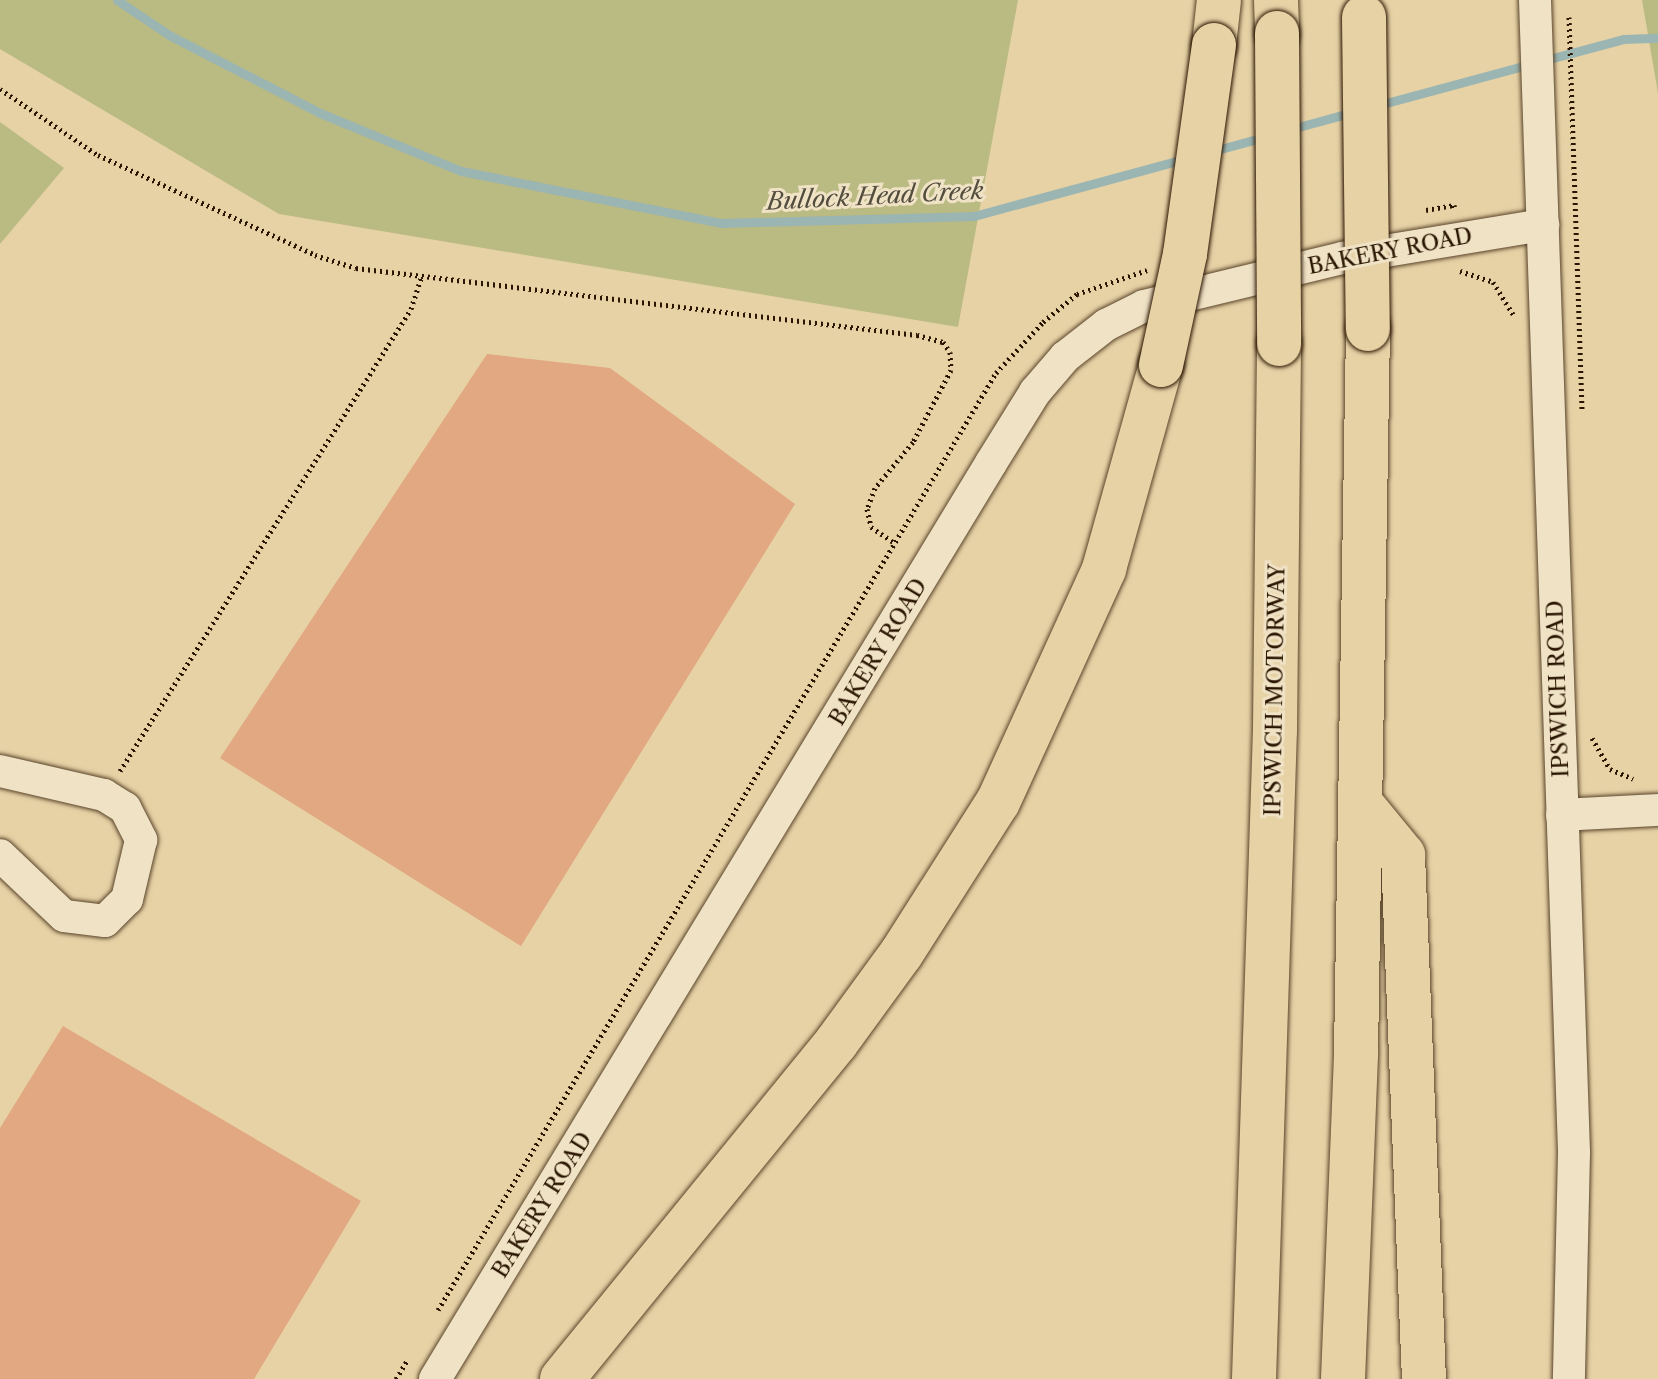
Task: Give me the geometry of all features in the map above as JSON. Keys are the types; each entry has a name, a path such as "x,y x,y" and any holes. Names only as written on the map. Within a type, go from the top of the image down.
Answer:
{"highway":[{"path":"562,1379 836,1043 901,954 983,827 1033,730 1104,569 1161,365 1185,254 1219,0"},
{"path":"1343,1379 1362,805 1368,329 1364,9"},
{"name":"IPSWICH MOTORWAY","path":"1254,1379 1275,730 1279,344 1276,17"},
{"path":"1362,805 1403,855 1424,1379"}],"street":[{"name":"IPSWICH ROAD","path":"1535,1 1574,1153 1569,1379"},
{"name":"BAKERY ROAD","path":"435,1379 1027,404 1065,357 1106,325 1144,306 1343,258 1543,225"},
{"path":"0,771 104,795 125,808 141,840 127,899 105,921 64,916 0,855"},
{"path":"1562,815 1652,796"}],"path":[{"path":"1568,1 1577,161"},
{"path":"0,89 98,155 315,255 421,278 917,335 943,342 950,352 951,370 913,442 875,488 867,509 871,527 895,543"},
{"path":"1459,238 1459,271 1493,282 1505,295 1516,325"},
{"path":"104,795 411,309 421,278"},
{"path":"1590,724 1610,769 1652,796"}],"green space":[{"path":"0,0 1018,0 958,327 279,214 0,49"},
{"path":"1642,0 1658,0 1658,93"},
{"path":"0,122 64,168 0,244"}],"building":[{"path":"487,354 610,368 795,504 521,946 220,758"},
{"path":"63,1026 361,1201 254,1379 0,1379 0,1128"}],"waterway":[{"name":"Bullock Head Creek","path":"117,0 169,35 320,113 461,171 722,223 974,216 1188,158"},
{"name":"Bullock Head Creek","path":"1375,106 1623,39 1658,38"},
{"name":"Bullock Head Creek","path":"1291,129 1353,112"},
{"name":"Bullock Head Creek","path":"1213,151 1265,137"}]}
